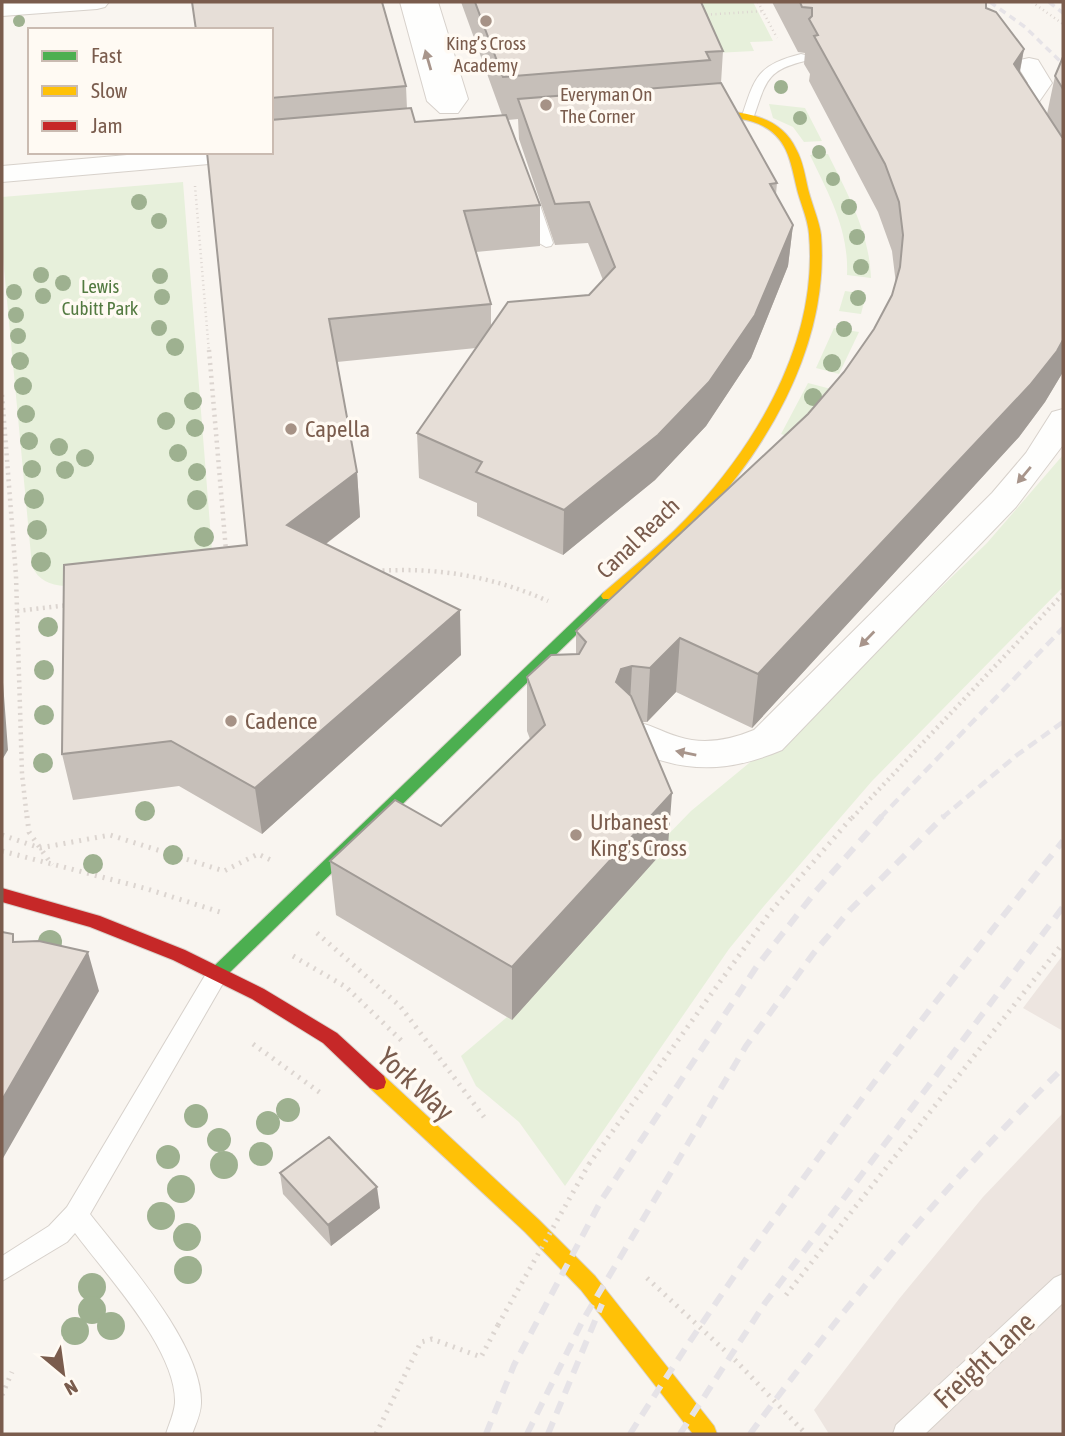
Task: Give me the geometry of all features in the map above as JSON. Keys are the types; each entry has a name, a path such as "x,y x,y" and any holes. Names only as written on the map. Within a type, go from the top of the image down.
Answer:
{"street":[{"path":"2,9 97,2"},
{"path":"411,2 440,101 449,108 457,133"},
{"path":"426,2 455,99 449,108"},
{"path":"1022,61 1040,83 1021,109 1063,177"},
{"path":"668,114 720,112 748,116"},
{"name":"Canal Reach","path":"218,973 313,880 538,684 584,617 681,532 720,489 777,404 802,343 815,278 815,234 788,142 774,127 748,116"},
{"path":"2,174 230,154"},
{"path":"635,734 685,754 716,757 745,752 768,740 1003,500 1039,457 1063,419"},
{"name":"York Way","path":"2,895 94,921 218,973 330,1038 532,1226 588,1283 634,1338 706,1434"}],"lane":[{"path":"748,116 761,75 771,66 801,58"},
{"path":"528,192 546,243"},
{"path":"2,1270 58,1234 76,1215 218,973"},
{"path":"76,1215 168,1340 184,1374 189,1402 179,1434"},
{"name":"Freight Lane","path":"906,1434 1063,1286"}],"path":[{"path":"692,16 764,11 758,2"},
{"path":"1032,2 1063,24"},
{"path":"193,157 227,561"},
{"path":"2,395 17,611 22,774 29,832 52,865"},
{"path":"371,572 409,568 463,573 538,596 584,617"},
{"path":"376,1434 421,1342 432,1339 481,1357 589,1164 771,911 865,802 1063,594"},
{"path":"17,611 70,605"},
{"path":"2,835 40,848 110,835 224,871 258,854 313,880"},
{"path":"2,851 148,889 220,912"},
{"path":"143,896 148,889"},
{"path":"159,904 167,895"},
{"path":"312,929 400,1006 492,1126"},
{"path":"786,1295 1063,943"},
{"path":"249,1041 327,1097"},
{"path":"565,1200 574,1209"},
{"path":"640,1271 727,1352 806,1434"},
{"path":"517,1276 526,1286"},
{"path":"2,1395 12,1372"}],"shaded area":[{"path":"1063,955 1063,1031 1023,1008"},
{"path":"1063,1113 1063,1434 829,1434 814,1410 899,1299 983,1197"}],"green space":[{"path":"691,2 753,2 773,41 750,42 754,51 715,53"},
{"path":"769,104 805,108 822,141 804,142 793,127 773,118"},
{"path":"828,154 862,229 871,278 847,275 845,242 841,227 831,198 810,155"},
{"name":"Lewis Cubitt Park","path":"183,182 212,551 65,586 50,583 41,578 32,566 2,247 2,197"},
{"path":"845,291 866,294 861,314 839,311"},
{"path":"834,328 859,332 839,374 816,368"},
{"path":"808,383 831,389 799,440 781,434"},
{"path":"1063,455 1063,587 872,781 764,906 729,949 565,1186 519,1122 476,1086 461,1056 526,1001 590,915 691,811 754,759 905,622 987,543"}],"building":[{"path":"192,2 382,2 406,86 273,98 273,28 196,28"},
{"path":"475,2 701,2 723,51 706,52 710,60 503,77"},
{"path":"800,2 986,2 986,8 996,12 1024,49 1014,64 1063,137 1063,340 1030,385 758,674 680,638 650,668 632,666 621,669 616,682 631,696 672,793 512,967 330,861 395,800 441,826 545,725 527,677 551,655 579,654 586,642 576,631 808,414 844,372 874,329 892,295 900,267 903,235 899,202 885,164 814,36 818,35 809,19 812,16 812,8 802,7"},
{"path":"1063,57 1063,89 1055,76"},
{"path":"721,83 777,183 770,184 793,225 755,315 709,382 658,435 564,510 476,472 482,462 417,433 508,302 589,295 615,267 589,202 555,204 518,99"},
{"path":"411,108 415,122 506,115 540,205 464,211 491,304 329,319 357,472 287,525 460,610 255,788 171,741 62,754 64,565 247,545 207,154 273,154 273,120"},
{"path":"2,932 13,934 13,942 39,941 88,952 2,1100"},
{"path":"329,1137 377,1187 328,1225 280,1173"}],"railway":[{"path":"990,2 1025,27 1063,64"},
{"path":"1049,2 1063,13"},
{"path":"880,818 1063,628"},
{"path":"942,818 1017,755 1063,722"},
{"path":"486,1434 514,1365 602,1199 757,966 816,891 882,816"},
{"path":"527,1434 583,1320 746,1046 813,954 850,910 942,818"},
{"path":"630,1434 731,1280 838,1131 1063,841"},
{"path":"680,1434 765,1303 1063,907"},
{"path":"750,1434 823,1338 899,1245 979,1154 1063,1068"},
{"path":"548,1434 602,1304"}],"traffic: fast":[{"path":"218,973 608,596"}],"traffic: slow":[{"path":"608,596 680,533 735,470 779,398 796,359 808,319 814,278 815,237 797,164 789,145 777,131 754,119 728,114 688,113"},
{"path":"377,1082 532,1226 588,1283 706,1434"}],"traffic: jam":[{"path":"2,895 94,921 179,955 258,994 330,1038 377,1082"}],"place":[{"name":"King’s Cross Academy","path":"486,21"},
{"name":"Everyman On The Corner","path":"546,105"},
{"name":"Capella","path":"291,429"},
{"name":"Cadence","path":"231,721"},
{"name":"Urbanest King's Cross","path":"576,835"}]}
